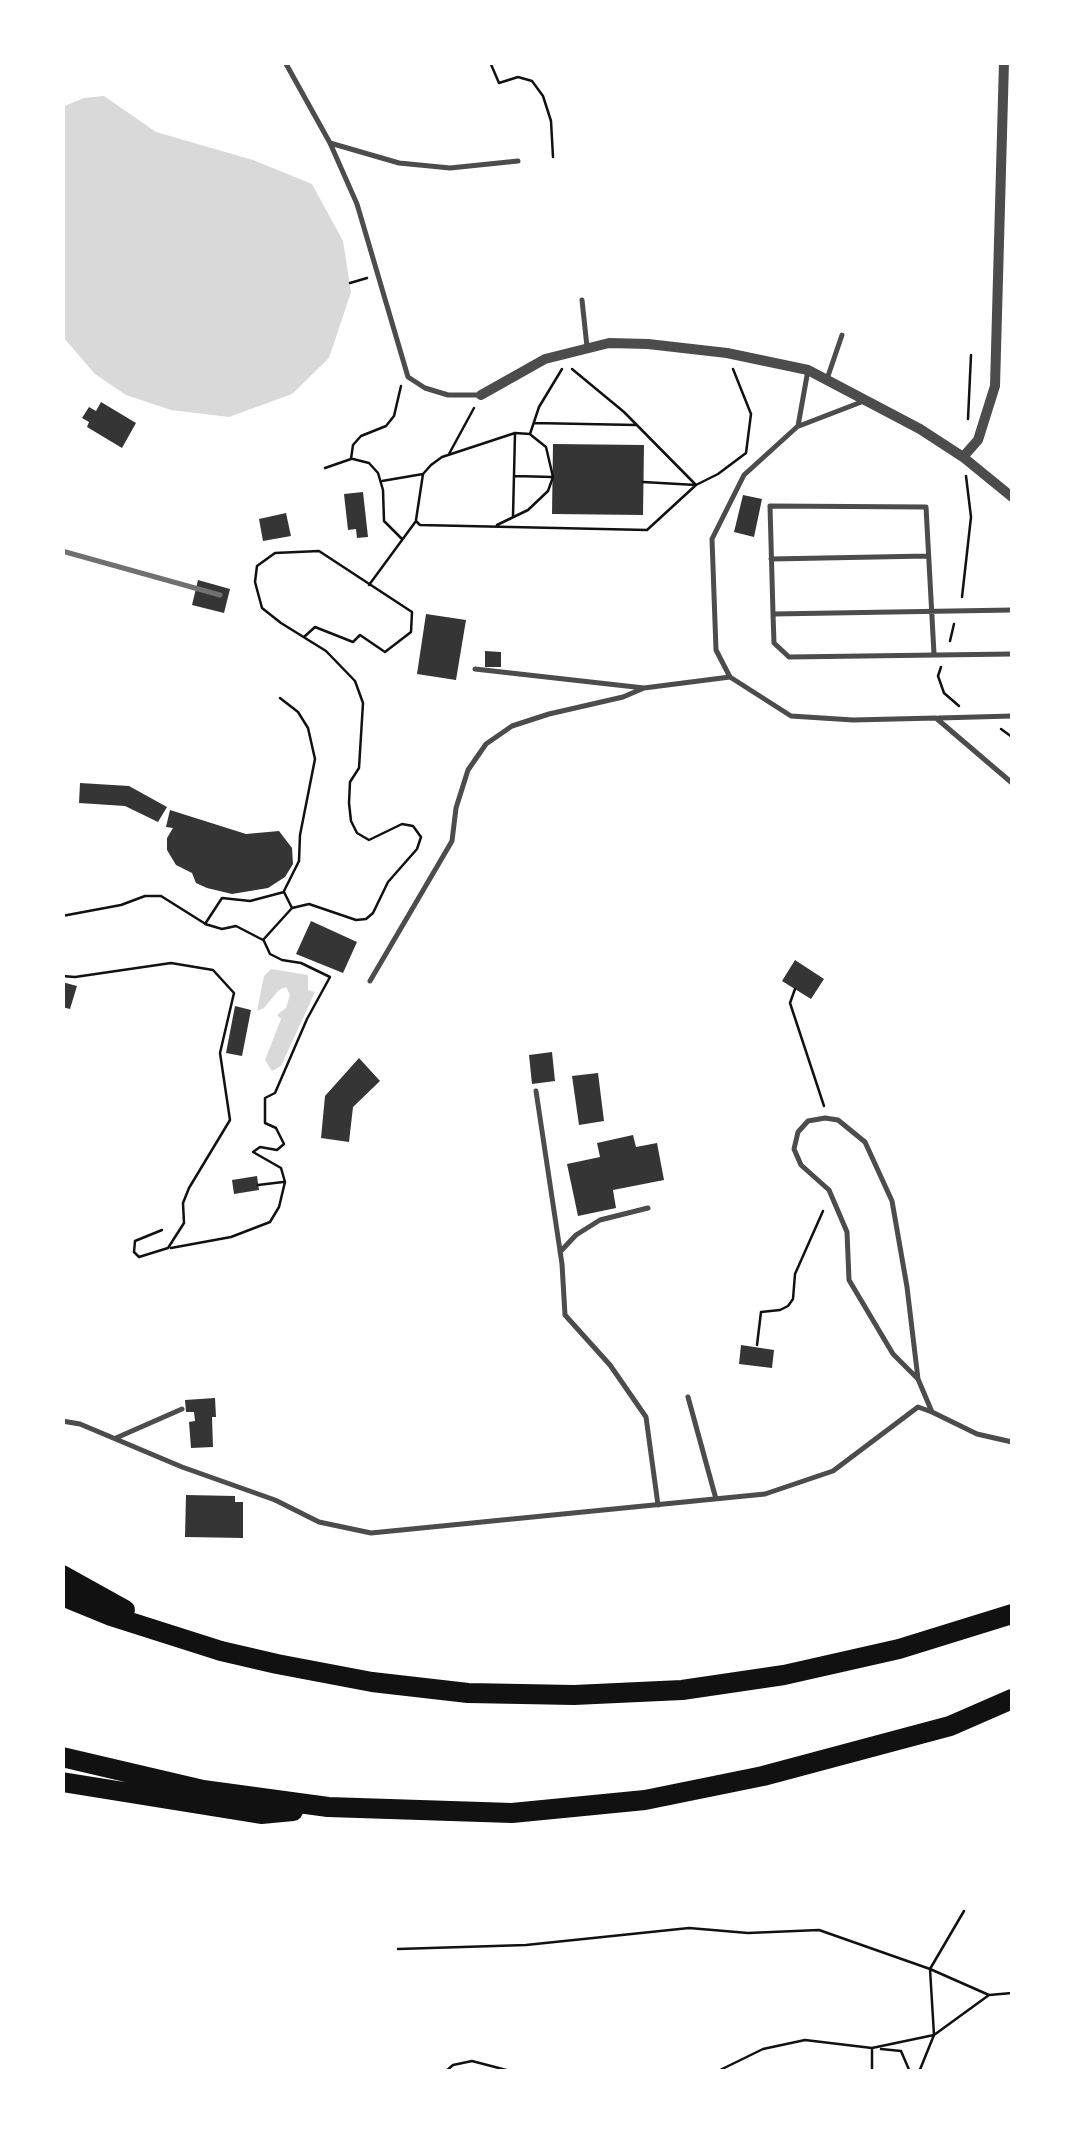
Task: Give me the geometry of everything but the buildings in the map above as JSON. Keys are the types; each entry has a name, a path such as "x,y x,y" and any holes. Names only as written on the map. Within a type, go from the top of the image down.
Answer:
{"highway":[{"path":"62,1576 166,1633"},
{"path":"62,1596 110,1616 277,1664 372,1682 468,1693 682,1690 784,1675 899,1650 1012,1614"},
{"path":"62,1758 203,1790 328,1807 512,1813 645,1800 764,1776 950,1726 1012,1699"},
{"path":"62,1782 262,1814 328,1807"}],"street":[{"path":"963,456 978,440 989,410 998,355 1007,149 1004,62"},
{"path":"481,395 545,359 609,343 727,353 808,370 826,379 963,456 1012,497"},
{"path":"998,355 1012,355"}],"lane":[{"path":"286,62 330,142 357,204 408,377 424,388 448,395 481,395"},
{"path":"330,142 399,163 450,168 518,161"},
{"path":"582,300 588,348"},
{"path":"826,379 842,335"},
{"path":"798,426 808,370"},
{"path":"867,400 798,426 744,475 712,539 716,650 730,677 791,716 853,720 1012,716"},
{"path":"934,654 926,507 770,506 774,643 789,657 1012,654"},
{"path":"771,559 928,556"},
{"path":"772,614 1012,610"},
{"path":"475,669 644,688 730,677"},
{"path":"370,981 452,841 456,808 468,770 486,744 512,726 644,688"},
{"path":"936,718 1012,782"},
{"path":"536,1091 566,1316 610,1365 646,1417 658,1505"},
{"path":"918,1379 883,1340 849,1280 847,1232 830,1190 801,1166 794,1149 798,1132 808,1120 838,1120 865,1142 892,1201 918,1379 932,1412"},
{"path":"560,1252 576,1235 600,1220 648,1208"},
{"path":"688,1397 716,1499"},
{"path":"62,1420 275,1500 319,1522 371,1534 766,1494 833,1472 918,1408 977,1434 1012,1442"},
{"path":"115,1438 182,1409"}],"path":[{"path":"490,62 499,83 518,78 532,82 543,96 551,121 553,157"},
{"path":"350,283 378,276"},
{"path":"416,521 647,530 696,485 746,453 751,414 727,353"},
{"path":"968,425 971,356"},
{"path":"530,434 538,406 564,363 637,425 696,485"},
{"path":"351,459 353,445 361,436 386,426 394,416 400,388 408,377"},
{"path":"449,455 481,395"},
{"path":"534,423 637,425"},
{"path":"369,585 416,521 423,474 431,465 514,433 530,434 546,447 553,477 548,490 528,510 494,527"},
{"path":"513,518 514,433"},
{"path":"963,456 971,517 964,592 938,676 952,703 1012,737"},
{"path":"324,468 351,459 369,463 381,481 384,521 402,539"},
{"path":"381,481 423,474"},
{"path":"514,476 553,477"},
{"path":"643,482 696,485"},
{"path":"263,940 292,908 308,904 356,920 366,919 421,837 413,826 402,824 369,840 357,833 351,821 350,782 359,768 363,703 355,681 326,651 304,637 262,608 255,582 257,566 275,553 318,550 412,612 411,632 385,652 360,634 353,642 315,627 304,637"},
{"path":"205,924 222,898 250,901 284,892 299,861 300,834 315,759 308,728 298,712 280,698"},
{"path":"284,892 292,908"},
{"path":"63,915 121,905 145,896 161,896 205,924 222,929 236,926 263,940 270,954 330,977 275,1092 266,1098 265,1123 276,1128 284,1144 277,1150 260,1147 252,1152 280,1168 285,1182 279,1207 270,1222 231,1237 138,1257 134,1252 135,1241 162,1230"},
{"path":"62,976 142,965 185,964 213,970 234,993 220,1054 230,1120 189,1188 183,1203 184,1224 168,1248"},
{"path":"795,989 790,1003 825,1118"},
{"path":"258,1185 285,1182"},
{"path":"757,1345 762,1312 788,1306 793,1298 795,1274 833,1198"},
{"path":"919,2072 934,2036 930,1969 964,1912"},
{"path":"398,1949 526,1944 689,1928 748,1933 819,1930 930,1969 989,1995 1012,1993"},
{"path":"873,2048 934,2036 989,1995"},
{"path":"716,2072 763,2049 805,2040 901,2051 910,2072"},
{"path":"872,2072 873,2048"},
{"path":"445,2072 472,2061 514,2072"}],"shaded area":[{"path":"104,96 156,132 253,160 312,184 343,241 351,292 329,358 292,394 229,417 171,410 126,395 95,374 63,337 62,107 84,98"},
{"path":"271,969 308,975 308,990 315,992 281,1066 272,1071 265,1060 281,1019 277,1015 286,1008 290,995 286,987 279,990 257,1011 264,976"}],"railway":[{"path":"62,551 220,595"}]}
